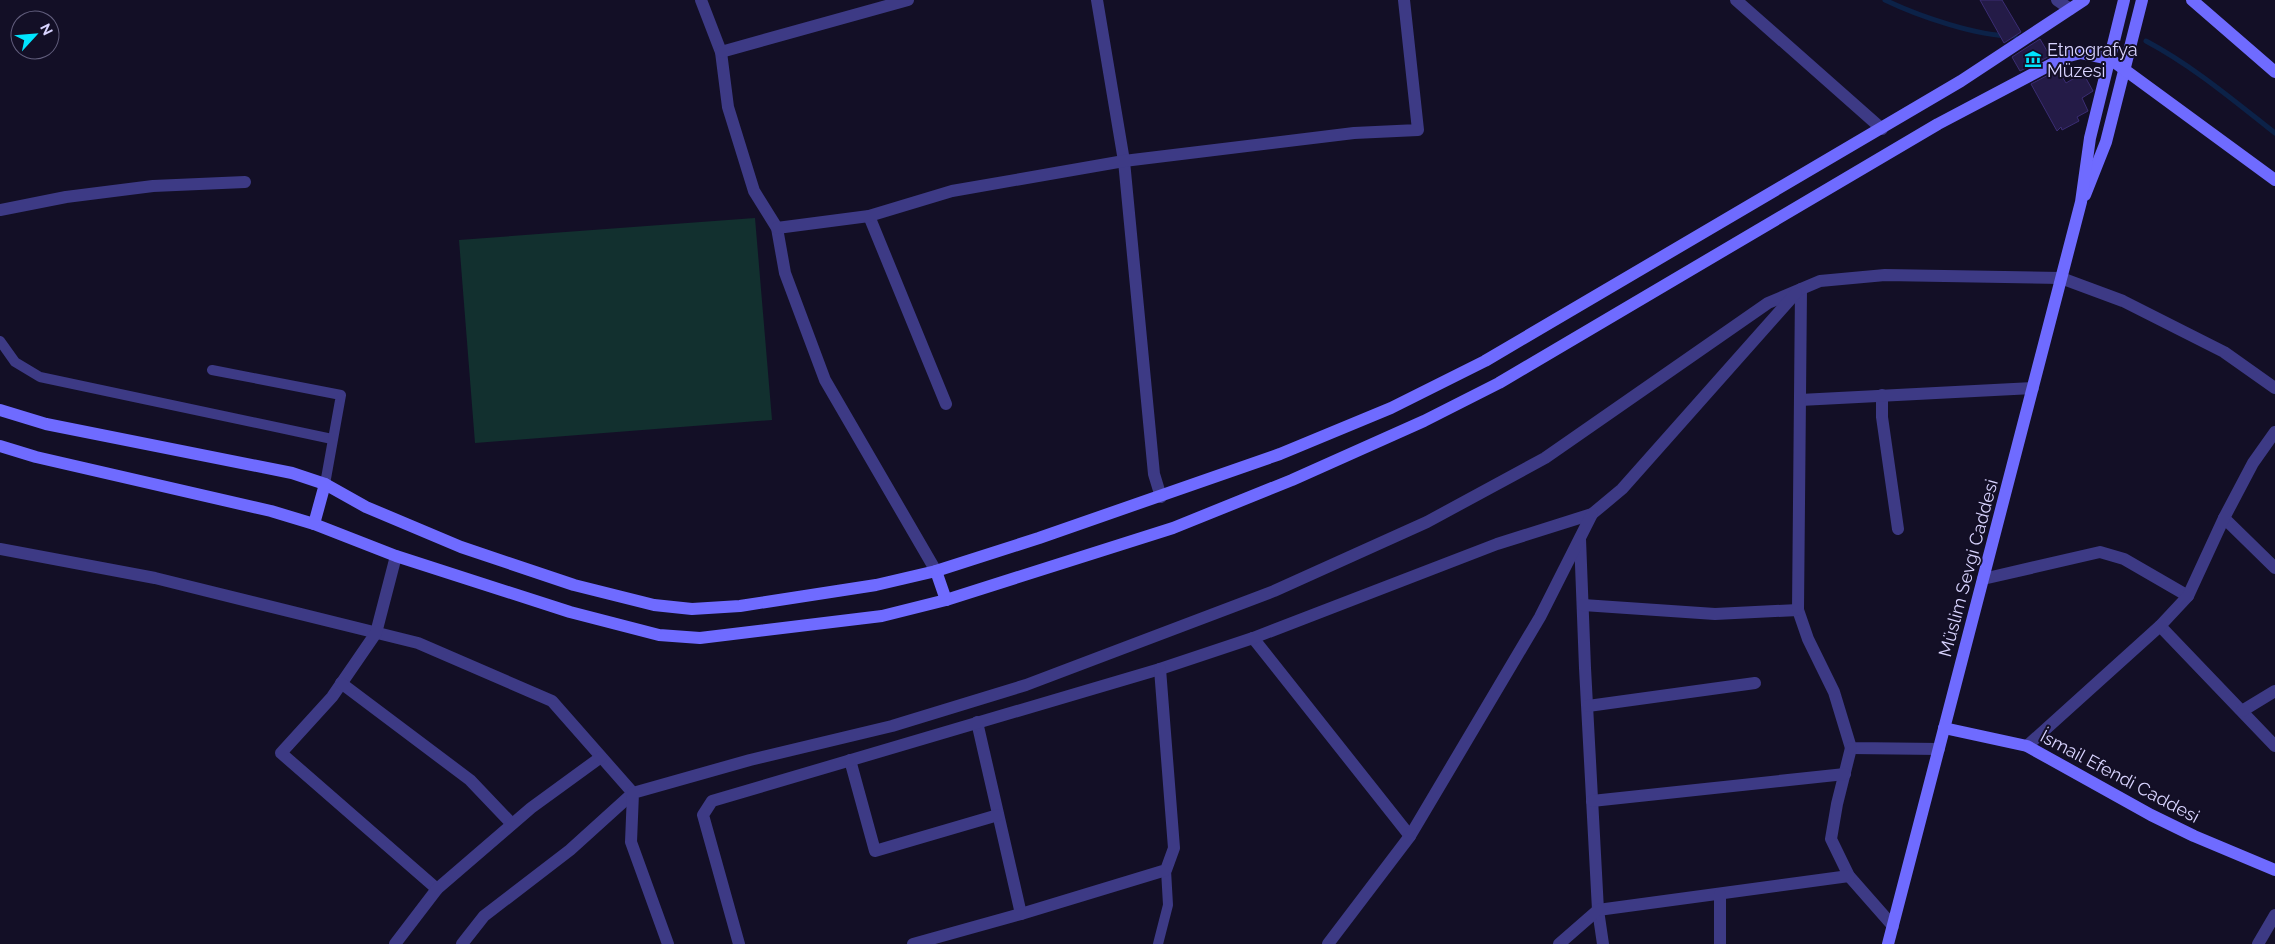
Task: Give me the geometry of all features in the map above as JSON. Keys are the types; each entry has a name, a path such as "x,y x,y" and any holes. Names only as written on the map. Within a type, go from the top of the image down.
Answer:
{"street":[{"path":"701,0 722,52 728,107 754,191 777,228 785,273 825,380 936,571 946,600"},
{"path":"722,52 908,0"},
{"path":"1097,0 1124,161 1154,474 1161,497"},
{"path":"777,228 869,216 952,191 1124,161 1354,133 1418,130 1404,0"},
{"path":"1736,0 1882,129"},
{"path":"2057,0 2070,9"},
{"path":"0,410 46,424 292,473 325,484 366,507 461,548 574,585 654,605 692,609 740,606 876,585 936,571 1161,497 1280,454 1382,411 1485,361 1882,129 1961,81 2084,0"},
{"name":"Müslim Sevgi Caddesi","path":"1888,944 2082,202 2090,138 2124,0"},
{"name":"Müslim Sevgi Caddesi","path":"2082,202 2104,149 2142,0"},
{"path":"2192,0 2275,72"},
{"path":"0,446 36,457 271,510 314,524 396,556 570,612 659,635 700,638 882,616 946,600 1173,528 1292,480 1424,422 1499,383 1938,124 2012,83 2065,57 2081,54 2110,58 2275,180"},
{"path":"0,210 66,197 153,186 245,182"},
{"path":"869,216 946,404"},
{"path":"462,944 484,916 570,850 632,793 750,760 892,726 1026,685 1274,591 1427,522 1545,458 1768,303 1820,281 1885,275 2062,278 2123,301 2224,352 2275,388"},
{"path":"1800,289 1798,610 1808,639 1834,692 1851,748 1836,804 1831,839 1849,876 1893,926"},
{"path":"739,944 703,815 712,801 1160,669 1253,638 1498,544 1592,514 1622,489 1800,289"},
{"path":"1800,400 2033,388"},
{"path":"1882,395 1882,417 1898,529"},
{"path":"2026,746 2160,626 2188,596 2224,518 2253,463 2275,432"},
{"path":"314,524 325,484"},
{"path":"1328,944 1410,836 1540,617 1592,514"},
{"path":"2224,518 2275,568"},
{"path":"1580,537 1598,910 1603,944"},
{"path":"0,549 155,578 418,643 552,701 632,793 631,842 668,944"},
{"path":"1983,579 2100,552 2124,559 2188,596"},
{"path":"396,556 376,633 332,697 281,753 437,889"},
{"path":"1583,605 1715,614 1798,610"},
{"path":"2160,626 2275,746"},
{"path":"1253,638 1410,836"},
{"path":"913,944 1021,914 1166,870 1174,848 1160,669"},
{"path":"342,683 470,780 512,824"},
{"path":"1588,706 1755,683"},
{"path":"2242,711 2275,691"},
{"path":"977,722 1021,914"},
{"name":"İsmail Efendi Caddesi","path":"1944,728 2026,746 2151,815 2194,836 2275,870"},
{"path":"1851,748 1939,749"},
{"path":"396,944 437,889 512,824 601,757"},
{"path":"850,760 875,851 998,815"},
{"path":"1592,801 1845,774"},
{"path":"1559,944 1598,910 1849,876"},
{"path":"1720,894 1720,944"},
{"path":"2258,944 2275,915"}],"lane":[{"path":"0,341 15,362 40,378 332,439"},
{"path":"212,370 341,395 325,484"},
{"path":"1158,944 1168,905 1166,870"}],"green space":[{"path":"755,218 772,420 475,443 459,240"}],"building":[{"path":"1980,0 2002,0 2021,32 2004,43"},
{"path":"2040,39 2050,56 2020,71 2012,57"},
{"path":"2058,70 2066,83 2083,73 2093,91 2082,98 2088,111 2077,117 2079,121 2062,130 2061,127 2057,131 2031,84"}],"waterway":[{"path":"1885,0 1914,13 1967,29 1984,33 2015,36"},
{"path":"2146,41 2196,72 2275,133"}],"place":[{"name":"Etnografya Müzesi","path":"2033,59"}]}
